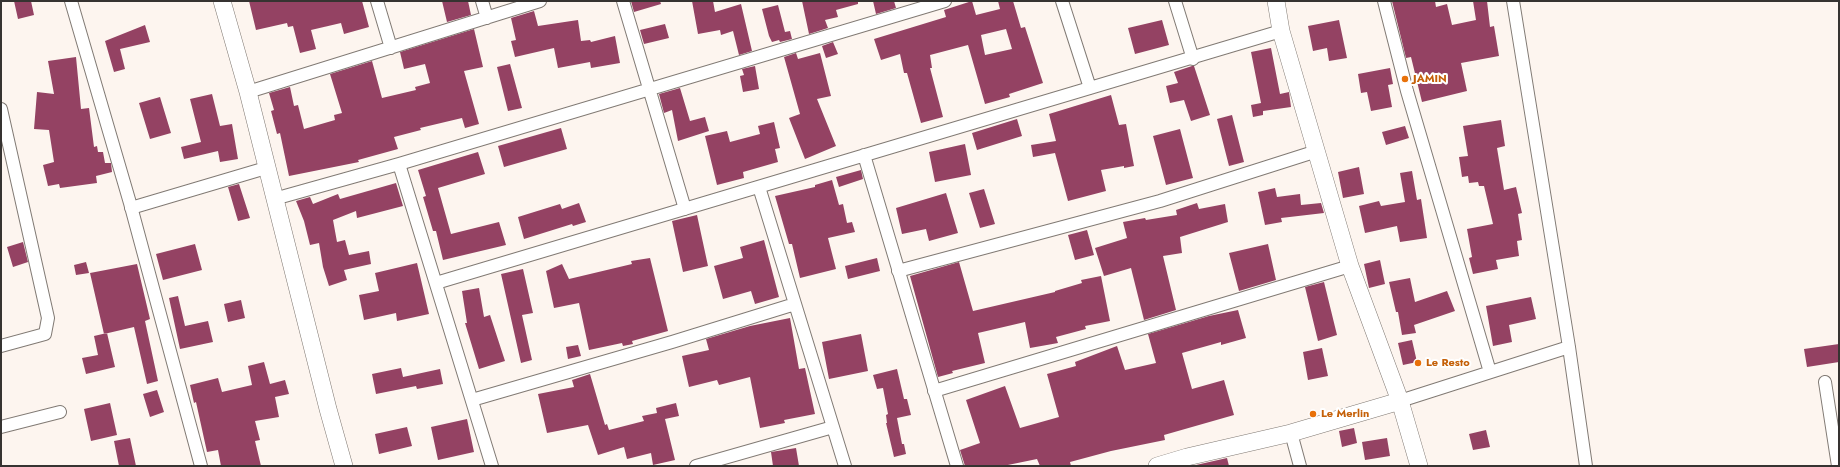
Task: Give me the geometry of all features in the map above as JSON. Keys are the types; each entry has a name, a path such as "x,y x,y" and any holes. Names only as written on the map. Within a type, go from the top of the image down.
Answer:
{"street":[{"path":"72,1 131,208 201,466"},
{"path":"222,1 248,92 274,200 344,466"},
{"path":"377,1 391,48"},
{"path":"482,1 486,18"},
{"path":"248,92 540,1"},
{"path":"623,1 685,209"},
{"path":"274,200 945,1"},
{"path":"1062,1 1090,88"},
{"path":"1175,1 1193,59"},
{"path":"1276,1 1282,31 1350,266 1400,401 1419,466"},
{"path":"1384,1 1407,91 1490,372"},
{"path":"1513,1 1569,347 1586,466"},
{"path":"436,283 1090,88 1193,59 1282,31"},
{"path":"1,109 48,318 45,334 1,346"},
{"path":"898,271 1160,201 1317,151"},
{"path":"864,155 957,466"},
{"path":"399,164 492,466"},
{"path":"131,208 266,168"},
{"path":"759,187 845,466"},
{"path":"934,391 1350,266"},
{"path":"472,400 672,342 795,304"},
{"path":"1157,466 1189,461 1291,433 1400,401 1569,347"},
{"path":"1825,382 1838,466"},
{"path":"1,427 60,412"},
{"path":"696,466 833,427"},
{"path":"1291,433 1300,466"}],"building":[{"path":"14,1 31,1 34,15 18,19"},
{"path":"249,1 362,1 369,27 344,34 341,23 311,30 316,49 300,53 293,26 288,27 287,23 256,30"},
{"path":"442,1 468,1 471,15 447,22"},
{"path":"631,1 660,1 661,4 634,12"},
{"path":"692,1 713,1 715,12 741,4 752,51 739,55 733,31 721,35 720,30 698,34"},
{"path":"802,1 858,1 858,4 836,10 838,17 825,20 828,28 809,34"},
{"path":"873,1 894,1 896,8 876,14"},
{"path":"972,1 976,15 1000,9 998,1 1013,1 1021,28 1025,27 1043,83 1009,94 1010,97 985,104 968,45 930,55 932,68 930,68 943,117 921,123 907,73 904,73 900,54 881,60 874,39 946,17 944,10","holes":["1006,29 1012,49 985,55 981,35"]},
{"path":"1392,1 1435,1 1436,7 1447,4 1452,25 1476,20 1473,1 1487,1 1490,27 1494,26 1499,56 1461,63 1467,91 1422,102 1411,57 1406,58"},
{"path":"778,5 785,32 790,31 792,39 772,42 762,9"},
{"path":"534,11 538,26 578,20 581,41 590,40 591,42 615,36 620,63 591,68 590,62 558,68 554,48 515,57 511,41 516,40 511,18"},
{"path":"1162,20 1169,45 1135,54 1128,28"},
{"path":"1339,20 1347,58 1329,61 1327,48 1313,51 1308,26"},
{"path":"665,24 669,38 644,44 640,30"},
{"path":"145,25 150,42 120,49 125,69 114,72 105,41"},
{"path":"474,29 483,67 464,71 479,124 465,128 462,118 420,128 421,130 394,137 398,149 358,160 359,162 289,176 280,133 277,134 271,111 274,110 269,93 290,87 294,106 298,105 304,129 335,120 334,115 342,113 330,74 372,61 382,98 416,90 415,87 430,83 425,64 404,69 400,52"},
{"path":"833,42 838,54 826,58 822,46"},
{"path":"1271,48 1280,94 1289,92 1291,107 1263,111 1263,115 1253,117 1251,105 1261,103 1251,52"},
{"path":"796,53 798,59 820,53 831,96 817,99 836,146 805,159 789,118 800,114 784,57"},
{"path":"76,57 81,109 89,108 94,147 97,146 98,152 103,152 105,163 111,163 112,172 96,176 97,183 60,188 59,184 48,186 43,165 54,162 49,130 34,129 37,92 54,94 48,61"},
{"path":"510,64 522,108 508,111 497,67"},
{"path":"755,66 759,89 743,92 740,76 744,75 742,69"},
{"path":"1194,66 1210,115 1191,121 1184,100 1170,103 1166,86 1178,83 1174,72"},
{"path":"1390,68 1393,84 1388,85 1392,107 1371,111 1367,92 1361,93 1358,74"},
{"path":"680,88 690,121 705,117 709,131 678,141 672,110 664,113 659,94"},
{"path":"212,94 220,126 232,124 238,159 220,162 218,151 184,159 181,147 201,142 190,99"},
{"path":"1111,95 1119,125 1126,124 1134,166 1124,168 1124,166 1101,170 1106,191 1068,201 1055,153 1033,157 1031,145 1056,141 1049,114"},
{"path":"160,97 171,133 150,139 139,103"},
{"path":"1232,115 1244,162 1229,166 1217,119"},
{"path":"1017,119 1022,136 977,150 972,133"},
{"path":"1501,120 1505,146 1497,148 1504,190 1516,187 1522,213 1518,214 1522,240 1517,241 1519,256 1496,260 1498,269 1473,274 1469,258 1472,257 1467,229 1493,224 1484,186 1479,186 1478,182 1469,183 1468,176 1462,177 1459,157 1468,156 1463,126"},
{"path":"774,122 780,148 775,149 778,162 743,172 744,178 717,185 705,136 727,131 730,142 760,134 758,126"},
{"path":"1405,126 1409,138 1386,145 1382,132"},
{"path":"561,128 567,149 504,167 498,146"},
{"path":"1180,129 1193,178 1166,185 1153,136"},
{"path":"965,144 971,175 935,182 929,152"},
{"path":"478,152 485,174 438,188 451,234 499,222 506,245 443,260 436,231 433,231 423,197 426,196 418,170"},
{"path":"1359,167 1364,194 1343,198 1338,172"},
{"path":"861,170 863,179 839,187 836,177"},
{"path":"1412,171 1417,200 1421,199 1427,238 1400,242 1397,226 1365,233 1359,206 1379,201 1381,206 1405,202 1400,173"},
{"path":"832,180 839,205 843,204 847,223 852,222 855,232 828,238 836,269 800,278 792,244 789,244 775,196 815,187 815,185"},
{"path":"396,183 403,206 357,218 356,211 333,220 337,242 345,240 349,255 369,251 371,264 344,270 347,280 329,286 323,267 319,243 310,245 304,221 296,201 310,197 313,204 338,194 340,199"},
{"path":"239,184 250,218 238,221 228,187"},
{"path":"1275,188 1277,197 1300,194 1301,205 1321,203 1324,213 1281,218 1282,222 1265,225 1258,192"},
{"path":"984,189 995,224 980,228 969,193"},
{"path":"946,193 958,233 929,241 926,229 902,234 896,208"},
{"path":"579,203 586,222 573,226 572,224 524,239 518,217 560,204 562,209"},
{"path":"1197,203 1199,209 1225,204 1228,222 1180,237 1182,253 1163,256 1176,310 1144,320 1131,268 1104,276 1095,248 1127,238 1123,222 1177,215 1176,210"},
{"path":"697,215 708,266 683,272 672,221"},
{"path":"1087,230 1094,255 1075,260 1068,235"},
{"path":"764,240 779,297 755,304 751,291 723,299 714,266 743,258 740,247"},
{"path":"23,242 28,262 13,267 7,247"},
{"path":"195,244 202,270 163,280 156,254"},
{"path":"1268,244 1276,280 1239,291 1229,253"},
{"path":"650,258 668,331 632,341 633,344 623,346 622,343 589,350 579,303 554,308 546,271 562,264 569,279 632,264 631,261"},
{"path":"877,258 880,271 848,279 845,266"},
{"path":"1380,260 1385,284 1369,288 1364,264"},
{"path":"86,262 89,273 76,275 74,265"},
{"path":"959,262 973,311 1055,292 1082,283 1081,280 1101,276 1110,321 1085,326 1086,329 1056,337 1058,343 1030,348 1025,322 978,333 985,363 952,371 953,373 938,377 910,276"},
{"path":"417,263 429,314 397,321 396,313 364,320 359,295 379,291 375,273"},
{"path":"137,264 150,319 145,321 158,381 147,384 134,327 104,334 90,273"},
{"path":"523,269 533,313 522,315 532,360 521,363 501,274"},
{"path":"1410,278 1415,302 1447,291 1455,311 1414,325 1416,333 1402,335 1398,312 1396,312 1389,282"},
{"path":"1324,282 1337,335 1318,341 1305,287"},
{"path":"479,288 484,317 490,315 505,361 479,369 465,323 467,323 462,291"},
{"path":"178,296 185,326 208,321 213,342 180,349 169,298"},
{"path":"1531,297 1536,319 1509,325 1512,342 1493,346 1486,306"},
{"path":"241,300 245,318 228,322 224,304"},
{"path":"1238,310 1246,338 1221,345 1221,342 1182,353 1192,389 1224,380 1234,415 1164,435 1165,440 1111,451 1070,462 1071,466 1040,466 1037,459 1003,466 965,466 960,450 980,443 966,400 1005,386 1020,428 1059,417 1047,374 1076,366 1075,362 1117,346 1125,370 1156,363 1148,334 1209,316"},
{"path":"790,318 799,369 805,368 815,414 784,420 785,423 760,428 750,377 719,385 717,380 689,387 682,356 709,350 706,339 750,326"},
{"path":"107,333 115,367 86,374 82,358 98,355 94,336"},
{"path":"861,334 868,371 829,379 822,342"},
{"path":"1412,340 1417,362 1403,365 1398,343"},
{"path":"1839,344 1839,362 1807,367 1804,349"},
{"path":"578,345 581,356 568,359 566,347"},
{"path":"1322,348 1328,376 1308,380 1303,352"},
{"path":"264,362 270,384 285,380 289,394 275,397 279,417 255,421 260,440 255,441 261,466 221,466 218,450 207,452 196,402 194,403 190,385 218,378 222,392 252,385 248,366"},
{"path":"401,368 403,377 440,369 443,384 417,389 416,386 376,394 372,374"},
{"path":"897,369 904,399 907,399 911,415 897,418 902,444 904,444 906,454 894,457 886,423 886,415 888,414 883,388 877,389 873,375"},
{"path":"590,374 605,425 607,424 609,430 644,421 642,416 657,413 656,408 676,403 679,416 665,419 675,460 653,465 651,453 627,459 624,447 598,455 588,425 547,433 538,394 574,387 572,380"},
{"path":"157,390 164,412 150,417 143,394"},
{"path":"110,403 117,435 91,441 84,409"},
{"path":"467,419 474,452 438,460 431,427"},
{"path":"407,427 412,446 379,454 375,434"},
{"path":"1354,428 1357,443 1342,447 1339,431"},
{"path":"1486,430 1490,447 1473,450 1469,434"},
{"path":"130,438 136,466 119,466 114,441"},
{"path":"1387,438 1390,456 1365,460 1362,442"},
{"path":"796,448 799,466 773,466 771,452"},
{"path":"1227,458 1229,466 1196,466 1196,465"}],"place":[{"name":"JAMIN","path":"1405,79"},
{"name":"Le Resto","path":"1418,363"},
{"name":"Le Merlin","path":"1313,414"}]}
